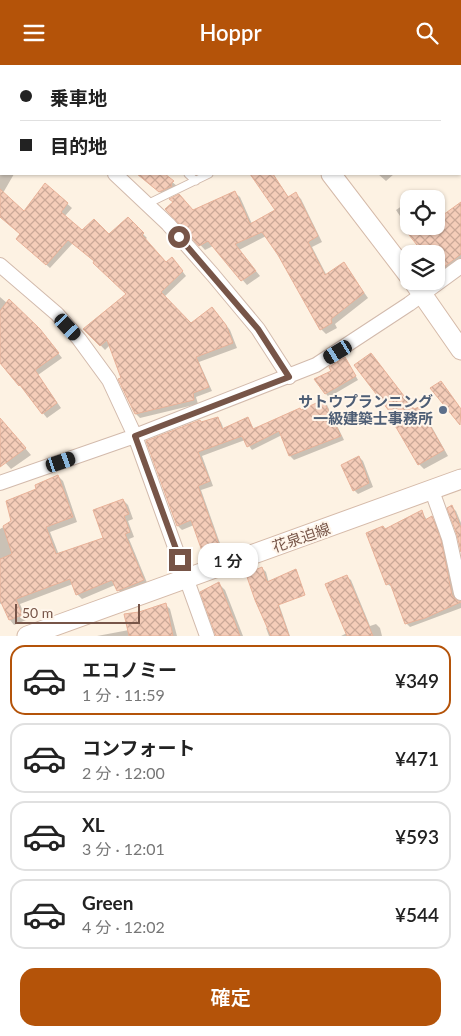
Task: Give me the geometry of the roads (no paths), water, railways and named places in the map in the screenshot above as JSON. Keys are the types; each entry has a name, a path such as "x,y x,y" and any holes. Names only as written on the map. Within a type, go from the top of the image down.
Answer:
{"main road":[{"path":"332,175 400,264"},
{"path":"418,290 461,349"},
{"name":"花泉迫線","path":"27,636 461,479"}],"street":[{"path":"116,175 168,224 258,329 289,377"},
{"path":"0,265 57,314 79,339 109,380 135,436 207,636"},
{"path":"445,274 461,266"},
{"path":"2,479 135,436 316,365 338,352 415,290"},
{"path":"432,491 449,538 461,593"}],"lane":[{"path":"189,175 196,181"},
{"path":"147,204 207,175"}],"place":[{"name":"サトウプランニング 一級建築士事務所","path":"443,410"}]}
